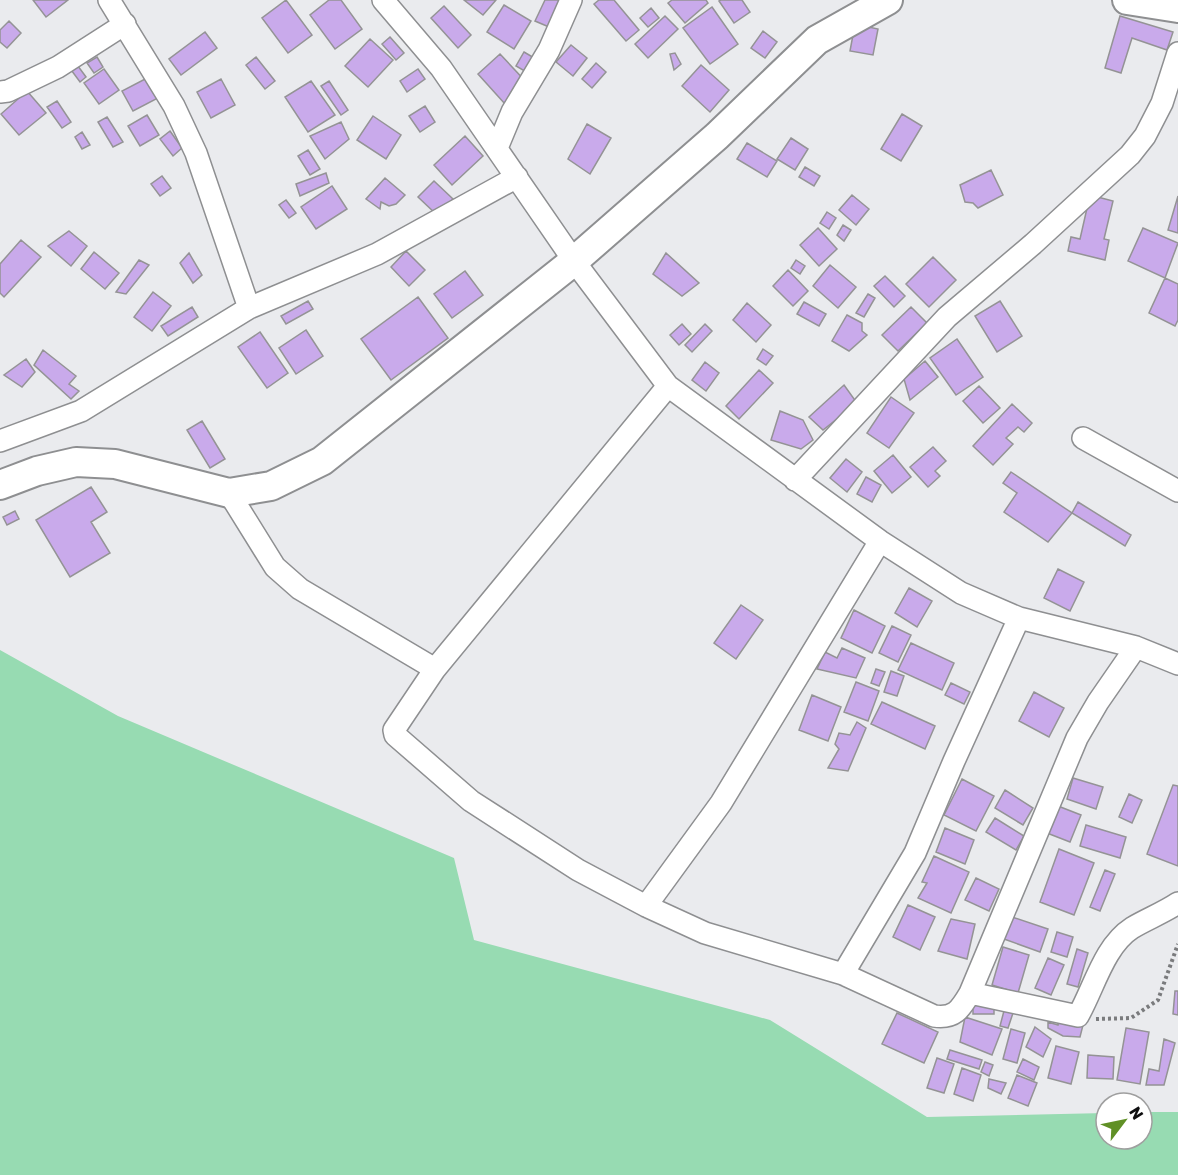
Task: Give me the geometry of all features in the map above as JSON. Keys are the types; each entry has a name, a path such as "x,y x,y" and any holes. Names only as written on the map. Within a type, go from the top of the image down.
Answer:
{"street":[{"path":"109,0 174,106 196,153 249,308"},
{"path":"383,0 441,68 574,261 668,386 880,541 961,593 1020,618 1137,647 1178,664"},
{"path":"497,148 512,112 549,50 572,0"},
{"path":"0,485 37,471 76,462 115,464 229,493 271,486 322,461 574,261 717,136 817,40 888,0"},
{"path":"1127,0 1165,4"},
{"path":"0,92 8,91 58,67 125,24"},
{"path":"795,480 947,317 1033,244 1130,155 1145,136 1162,103 1178,53"},
{"path":"0,441 81,411 249,308 377,254 517,177"},
{"path":"668,386 435,669 394,730 399,740 471,801 578,870 646,906 705,933 843,974 934,1016 947,1018 959,1011 970,993 1065,763 1098,702 1137,647"},
{"path":"1083,438 1178,491"},
{"path":"229,493 275,567 300,589 435,669"},
{"path":"646,906 721,802 880,541"},
{"path":"843,974 915,854 954,761 1020,618"},
{"path":"970,993 1078,1016 1110,952 1119,940 1131,929 1178,903"}],"path":[{"path":"1078,1016 1102,1021 1131,1018 1158,1000 1178,944"}],"green space":[{"path":"0,650 118,716 454,858 474,940 770,1020 927,1117 1094,1113 1094,1151 1154,1151 1154,1112 1178,1112 1178,1175 0,1175"}],"building":[{"path":"33,0 68,0 46,17"},
{"path":"286,0 312,35 288,53 262,18"},
{"path":"329,0 341,0 362,29 335,49 310,15"},
{"path":"464,0 496,0 483,15"},
{"path":"545,0 563,0 549,27 535,21"},
{"path":"599,0 614,0 639,30 626,41 594,4"},
{"path":"672,0 706,0 708,3 685,23 668,3"},
{"path":"742,0 750,12 734,23 719,1"},
{"path":"504,5 531,21 514,49 487,32"},
{"path":"444,6 471,35 458,48 431,18"},
{"path":"712,7 738,44 710,64 683,28"},
{"path":"651,8 659,18 648,27 640,18"},
{"path":"665,16 678,29 648,58 635,44"},
{"path":"1120,16 1173,32 1167,50 1132,38 1121,73 1105,68"},
{"path":"9,21 21,33 7,48 0,42 0,30"},
{"path":"855,24 878,29 873,55 850,51"},
{"path":"763,31 777,42 765,58 751,48"},
{"path":"205,32 217,48 181,75 169,59"},
{"path":"390,37 404,53 396,60 382,44"},
{"path":"370,39 393,60 368,87 345,66"},
{"path":"571,45 587,58 573,76 556,62"},
{"path":"524,52 536,59 528,73 516,66"},
{"path":"675,53 681,64 674,70 670,54"},
{"path":"500,54 528,84 505,104 478,74"},
{"path":"97,57 103,67 94,73 87,63"},
{"path":"256,57 275,81 265,89 246,65"},
{"path":"75,62 86,77 80,82 69,67"},
{"path":"596,63 606,72 592,88 582,79"},
{"path":"701,65 729,90 710,112 682,86"},
{"path":"104,69 119,90 99,104 84,83"},
{"path":"418,69 425,79 407,92 400,81"},
{"path":"147,78 158,98 133,111 122,91"},
{"path":"221,79 235,105 211,118 197,92"},
{"path":"311,81 335,115 308,132 285,97"},
{"path":"329,81 348,110 341,115 321,86"},
{"path":"27,91 46,113 19,135 1,114"},
{"path":"57,101 71,122 62,128 47,107"},
{"path":"425,106 435,122 420,132 409,116"},
{"path":"902,114 922,126 901,161 881,149"},
{"path":"147,115 159,135 140,146 128,126"},
{"path":"373,116 401,135 386,159 357,140"},
{"path":"107,117 123,142 113,147 98,122"},
{"path":"341,122 349,139 325,159 310,136"},
{"path":"587,124 611,138 590,174 568,159"},
{"path":"170,131 182,148 173,156 160,139"},
{"path":"82,132 90,145 82,149 75,137"},
{"path":"465,136 483,156 452,185 434,165"},
{"path":"791,138 808,149 795,170 777,159"},
{"path":"747,143 777,161 767,177 737,159"},
{"path":"308,150 320,169 310,175 298,156"},
{"path":"805,167 820,176 814,186 799,177"},
{"path":"991,170 1003,195 978,208 973,203 965,202 960,185"},
{"path":"326,173 329,183 300,196 296,184"},
{"path":"162,176 171,188 160,196 151,184"},
{"path":"385,178 405,195 396,204 389,206 381,202 380,209 366,199"},
{"path":"434,181 453,199 437,215 418,197"},
{"path":"332,186 347,209 316,229 301,207"},
{"path":"852,195 869,209 856,225 839,210"},
{"path":"1090,195 1113,201 1104,239 1109,240 1105,260 1068,251 1071,237 1080,239"},
{"path":"1178,196 1178,233 1168,230"},
{"path":"286,200 296,213 289,218 279,205"},
{"path":"827,212 836,218 829,229 820,223"},
{"path":"843,225 851,230 844,241 837,235"},
{"path":"818,228 837,249 819,266 800,245"},
{"path":"1143,228 1178,243 1165,278 1128,261"},
{"path":"69,231 87,246 71,266 48,246"},
{"path":"21,240 41,257 4,297 0,293 0,264"},
{"path":"406,251 425,270 409,286 391,267"},
{"path":"94,252 119,273 105,289 81,269"},
{"path":"189,253 202,275 193,283 180,263"},
{"path":"666,253 699,283 682,296 653,274"},
{"path":"933,257 956,280 929,307 906,284"},
{"path":"139,260 149,265 126,294 116,292"},
{"path":"796,260 805,266 800,274 791,268"},
{"path":"830,265 856,287 838,308 813,286"},
{"path":"788,270 808,291 793,306 773,286"},
{"path":"465,271 483,295 452,318 434,294"},
{"path":"885,276 905,296 894,307 874,286"},
{"path":"1165,278 1178,284 1178,320 1175,326 1149,313"},
{"path":"153,292 171,306 152,331 134,317"},
{"path":"868,294 875,298 864,317 856,313"},
{"path":"418,297 448,338 391,380 361,339"},
{"path":"308,301 313,309 286,324 281,316"},
{"path":"1000,301 1022,336 997,352 975,316"},
{"path":"804,302 826,314 819,326 797,314"},
{"path":"747,303 771,325 756,342 733,320"},
{"path":"192,307 198,317 168,336 161,326"},
{"path":"911,307 927,323 898,351 882,335"},
{"path":"847,315 862,323 862,331 867,335 849,351 832,341"},
{"path":"682,324 691,334 679,345 670,335"},
{"path":"705,324 712,331 692,352 685,345"},
{"path":"306,330 323,356 296,374 279,348"},
{"path":"260,332 288,373 267,388 238,347"},
{"path":"957,339 983,377 956,395 930,358"},
{"path":"763,349 773,356 766,365 757,359"},
{"path":"43,350 76,376 69,384 79,391 71,399 34,365"},
{"path":"26,359 35,372 22,387 4,375"},
{"path":"925,361 938,377 910,400 904,379"},
{"path":"705,362 719,373 706,391 692,380"},
{"path":"759,370 773,383 739,419 726,406"},
{"path":"844,385 857,403 823,430 809,417"},
{"path":"979,386 1000,408 983,423 963,401"},
{"path":"891,397 914,413 889,448 867,433"},
{"path":"1012,404 1032,423 1024,432 1018,427 1006,438 1013,444 993,465 973,446"},
{"path":"780,411 803,420 813,440 801,449 771,440"},
{"path":"202,421 225,459 210,468 187,430"},
{"path":"933,447 946,461 935,471 940,476 928,487 910,467"},
{"path":"893,455 911,477 892,493 874,471"},
{"path":"846,459 862,472 847,492 830,478"},
{"path":"1011,472 1072,513 1048,542 1004,512 1017,493 1003,483"},
{"path":"866,477 881,485 872,502 857,494"},
{"path":"91,487 107,512 91,522 110,553 70,577 36,520"},
{"path":"1078,502 1131,535 1125,546 1072,513"},
{"path":"15,511 19,519 7,525 3,517"},
{"path":"1058,569 1084,582 1070,611 1044,598"},
{"path":"909,588 932,601 917,627 895,613"},
{"path":"741,605 763,620 736,659 714,643"},
{"path":"854,610 885,626 872,653 841,638"},
{"path":"892,626 911,635 898,662 879,653"},
{"path":"911,643 954,663 942,690 898,670"},
{"path":"842,648 865,658 856,678 817,669 825,652 837,658"},
{"path":"876,669 885,672 879,686 871,683"},
{"path":"891,671 904,676 897,696 884,692"},
{"path":"856,682 879,691 868,721 844,712"},
{"path":"951,683 970,692 964,704 945,695"},
{"path":"1034,692 1064,708 1049,737 1019,721"},
{"path":"812,695 841,707 828,741 799,730"},
{"path":"882,702 935,726 925,749 871,724"},
{"path":"857,722 866,728 848,771 828,768 839,749 835,744 839,733 850,735"},
{"path":"1073,778 1103,787 1096,809 1067,799"},
{"path":"962,779 994,796 976,831 944,815"},
{"path":"1173,785 1178,786 1178,866 1147,854"},
{"path":"1005,790 1033,808 1023,825 995,808"},
{"path":"1129,794 1142,800 1132,823 1119,817"},
{"path":"1058,806 1081,815 1070,842 1047,833"},
{"path":"995,818 1024,836 1016,850 986,832"},
{"path":"1086,825 1126,837 1120,858 1080,846"},
{"path":"945,828 974,840 965,864 936,852"},
{"path":"1059,849 1094,863 1074,915 1040,902"},
{"path":"934,856 969,872 951,913 918,898 927,883 922,882"},
{"path":"1105,870 1115,874 1100,911 1090,907"},
{"path":"976,878 999,889 989,911 965,900"},
{"path":"908,905 935,917 920,950 893,937"},
{"path":"1012,917 1048,929 1040,952 1004,939"},
{"path":"951,919 975,924 967,959 938,951"},
{"path":"1057,932 1073,937 1067,957 1051,952"},
{"path":"1003,947 1029,955 1018,993 992,985"},
{"path":"1077,949 1088,953 1078,987 1067,984"},
{"path":"1048,958 1064,965 1051,995 1035,988"},
{"path":"1175,991 1178,991 1178,1015 1173,1014"},
{"path":"973,1004 994,1004 994,1014 973,1014"},
{"path":"1005,1007 1014,1010 1008,1028 1000,1026"},
{"path":"897,1013 938,1032 924,1063 882,1044"},
{"path":"965,1017 1002,1029 992,1055 960,1042"},
{"path":"1059,1021 1083,1025 1080,1037 1063,1036 1048,1028 1048,1022 1058,1025"},
{"path":"1035,1027 1051,1039 1043,1057 1026,1047"},
{"path":"1126,1028 1149,1032 1140,1084 1117,1080"},
{"path":"1011,1029 1025,1033 1017,1063 1003,1059"},
{"path":"1164,1039 1175,1043 1164,1085 1146,1085 1149,1069 1159,1071"},
{"path":"1056,1046 1079,1052 1071,1084 1048,1078"},
{"path":"950,1050 982,1060 979,1069 947,1059"},
{"path":"1088,1055 1114,1057 1113,1079 1087,1078"},
{"path":"937,1058 954,1064 944,1093 927,1088"},
{"path":"1023,1059 1039,1067 1034,1080 1017,1072"},
{"path":"985,1062 993,1065 989,1076 981,1072"},
{"path":"962,1068 981,1075 973,1101 954,1094"},
{"path":"1017,1075 1037,1083 1028,1106 1008,1098"},
{"path":"989,1079 1006,1083 1001,1094 988,1088"}]}
